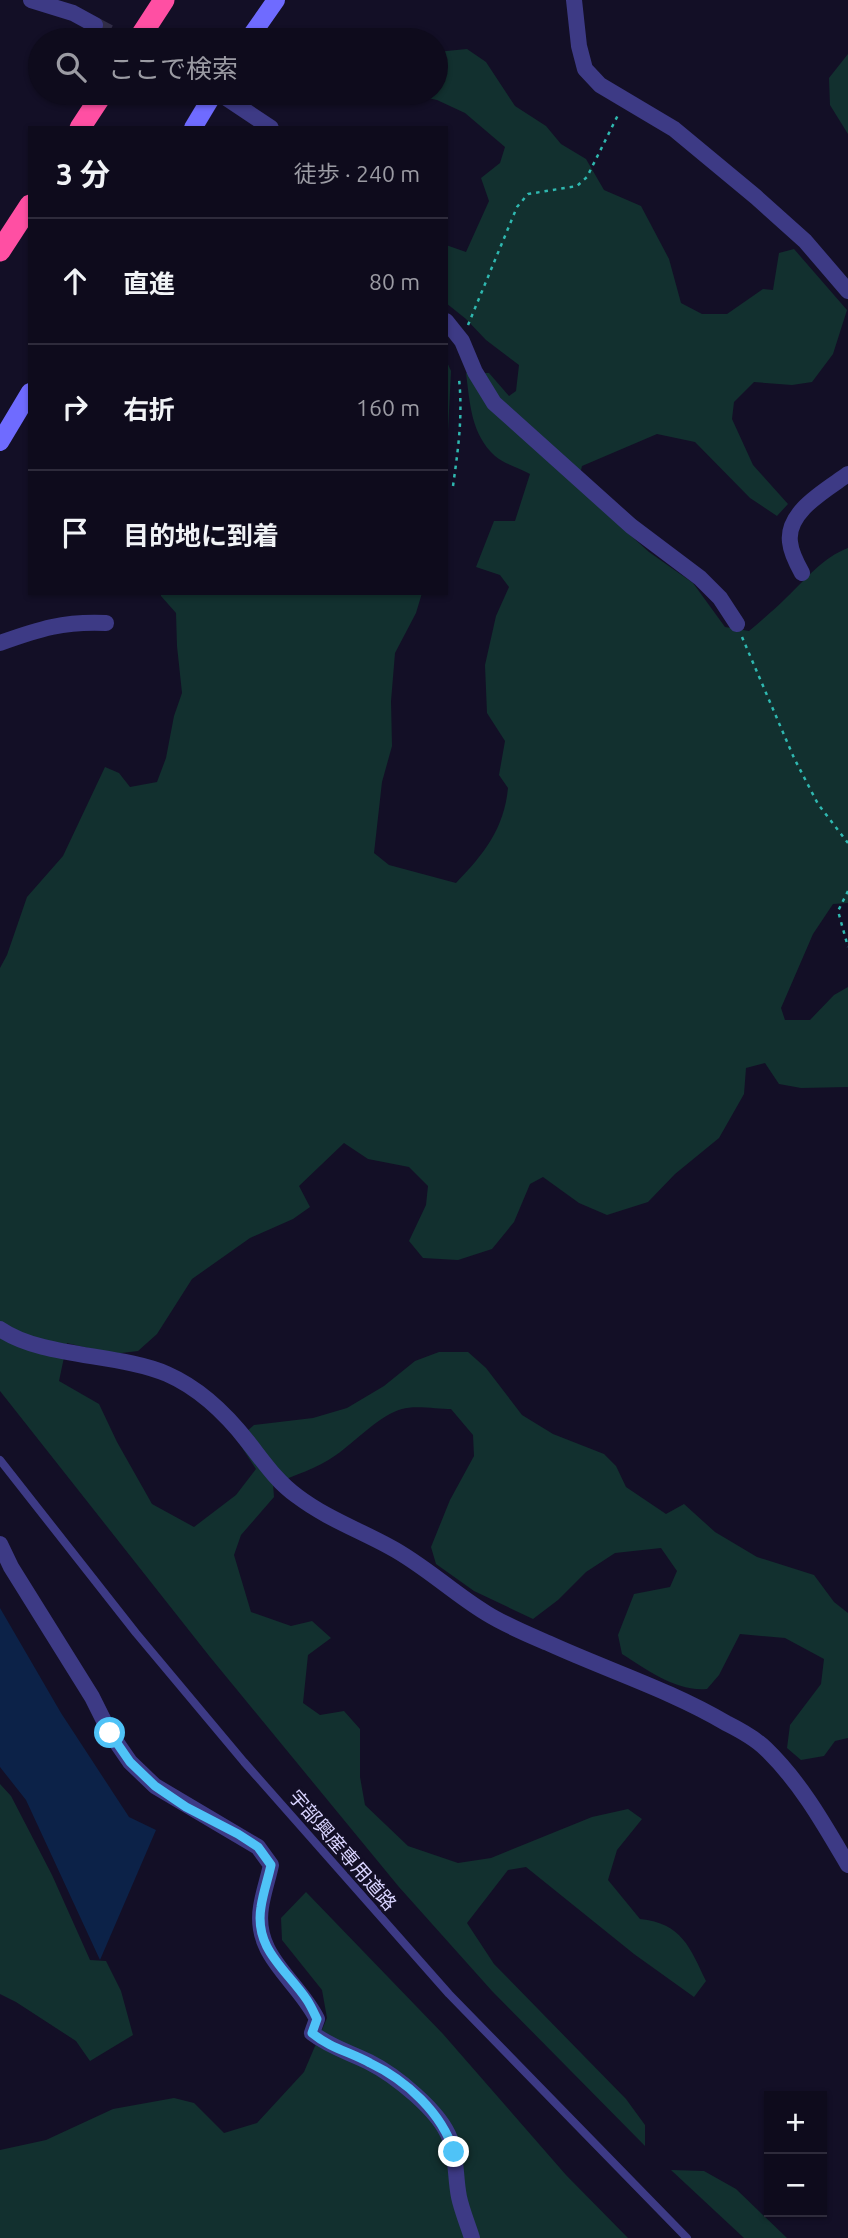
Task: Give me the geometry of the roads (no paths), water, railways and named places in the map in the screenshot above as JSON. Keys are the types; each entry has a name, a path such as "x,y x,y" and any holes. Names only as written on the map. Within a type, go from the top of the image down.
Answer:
{"highway":[{"path":"146,28 164,0"},
{"path":"81,126 95,105"},
{"path":"0,251 28,208"}],"street":[{"path":"31,0 73,13 95,25"},
{"path":"256,28 276,0"},
{"path":"574,0 579,46 585,69 600,85 674,130 756,197 806,242 848,291"},
{"path":"193,126 208,105"},
{"path":"235,105 268,126"},
{"path":"448,324 462,341 475,372 494,403 631,526 700,578 720,598 737,624"},
{"path":"0,442 28,395"},
{"path":"802,573 789,540 792,526 817,494 848,474"},
{"path":"0,643 52,626 78,621 106,622"},
{"path":"0,1329 9,1335 40,1345 139,1365 168,1375 210,1401 245,1438 275,1476 296,1495 328,1517 392,1548 487,1615 698,1706 737,1729 765,1748 795,1783 815,1808 848,1865"},
{"path":"0,1544 11,1567 130,1762 155,1786 258,1847 271,1865 261,1907 264,1945 308,2001 317,2019 312,2033 326,2044 371,2063 403,2083 428,2108 449,2135 454,2152 459,2197 472,2238"}],"lane":[{"name":"宇部興産専用道路","path":"0,1460 136,1633 244,1762 449,1994 687,2238"}],"water":[{"path":"0,1608 61,1713 129,1817 156,1830 100,1960 26,1800 0,1767"}],"tunnel":[{"path":"95,25 101,28"}]}
